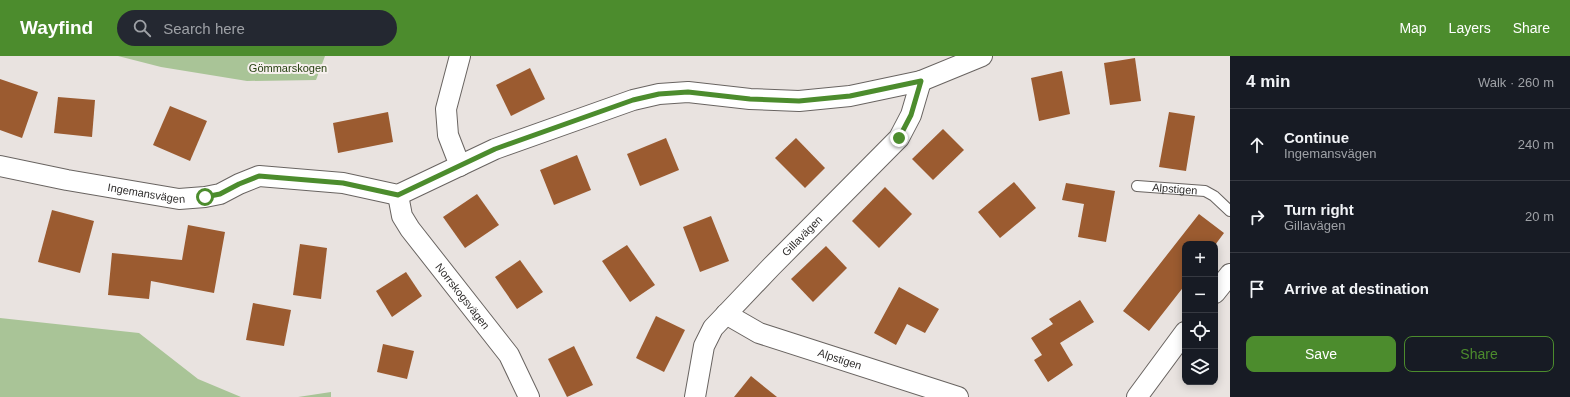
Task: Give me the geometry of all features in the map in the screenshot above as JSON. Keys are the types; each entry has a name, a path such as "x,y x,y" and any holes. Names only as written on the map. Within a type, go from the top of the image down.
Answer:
{"street":[{"path":"460,56 446,109 448,135 460,166"},
{"path":"398,195 495,149 633,100 659,94 688,92 750,99 799,101 850,96 921,81 982,56"},
{"name":"Gillavägen","path":"695,397 704,346 714,328 899,138 911,115 921,81"},
{"name":"Ingemansvägen","path":"0,166 67,180 179,200 220,194 259,176 343,183 398,195"},
{"name":"Norrskogsvägen","path":"398,195 402,216 410,229 509,355 529,397"},
{"path":"1218,289 1230,274"},
{"name":"Alpstigen","path":"726,314 759,333 958,397"},
{"path":"1137,397 1182,336"}],"lane":[{"name":"Alpstigen","path":"1137,186 1205,191 1214,196 1230,211"}],"green space":[{"name":"Gömmarskogen","path":"118,56 325,56 316,80 247,81 161,67"},
{"path":"0,318 139,333 198,379 241,397 0,397"},
{"path":"331,392 331,397 298,397"}],"building":[{"path":"1135,58 1141,101 1110,105 1104,63"},
{"path":"530,68 545,99 511,116 496,85"},
{"path":"1062,71 1070,114 1039,121 1031,78"},
{"path":"0,79 38,92 22,138 0,130"},
{"path":"58,97 95,100 92,137 54,133"},
{"path":"170,106 207,121 190,161 153,145"},
{"path":"388,112 393,142 338,153 333,123"},
{"path":"1169,112 1195,116 1186,171 1159,167"},
{"path":"943,129 964,150 933,180 912,159"},
{"path":"666,138 679,170 640,186 627,154"},
{"path":"796,138 825,168 805,188 775,158"},
{"path":"577,155 591,190 554,205 540,170"},
{"path":"1014,182 1036,208 1000,238 978,212"},
{"path":"1066,183 1115,191 1106,242 1078,237 1084,204 1062,200"},
{"path":"885,187 912,214 879,248 852,221"},
{"path":"477,194 499,225 465,248 443,217"},
{"path":"52,210 94,221 80,273 38,262"},
{"path":"1199,214 1224,233 1218,241 1182,241 1182,289 1149,331 1123,311"},
{"path":"711,216 729,261 700,272 683,227"},
{"path":"188,225 225,232 214,293 151,281 149,299 108,295 112,253 182,260"},
{"path":"300,244 327,248 321,299 293,295"},
{"path":"627,245 655,285 630,302 602,261"},
{"path":"826,246 847,268 813,302 791,279"},
{"path":"520,260 543,292 517,309 495,277"},
{"path":"406,272 422,296 392,317 376,291"},
{"path":"899,287 939,309 925,333 907,324 896,345 874,333"},
{"path":"1080,300 1094,322 1060,343 1073,365 1048,382 1034,360 1042,355 1031,338 1053,324 1049,319"},
{"path":"253,303 291,310 284,346 246,340"},
{"path":"656,316 685,330 664,372 636,358"},
{"path":"383,344 414,351 407,379 377,372"},
{"path":"574,346 593,385 567,397 548,359"},
{"path":"751,376 777,397 734,397"}],"route":[{"path":"205,197 220,194 259,176 343,183 398,195 495,149 633,100 659,94 688,92 750,99 799,101 850,96 921,81 911,115 899,138"}]}
